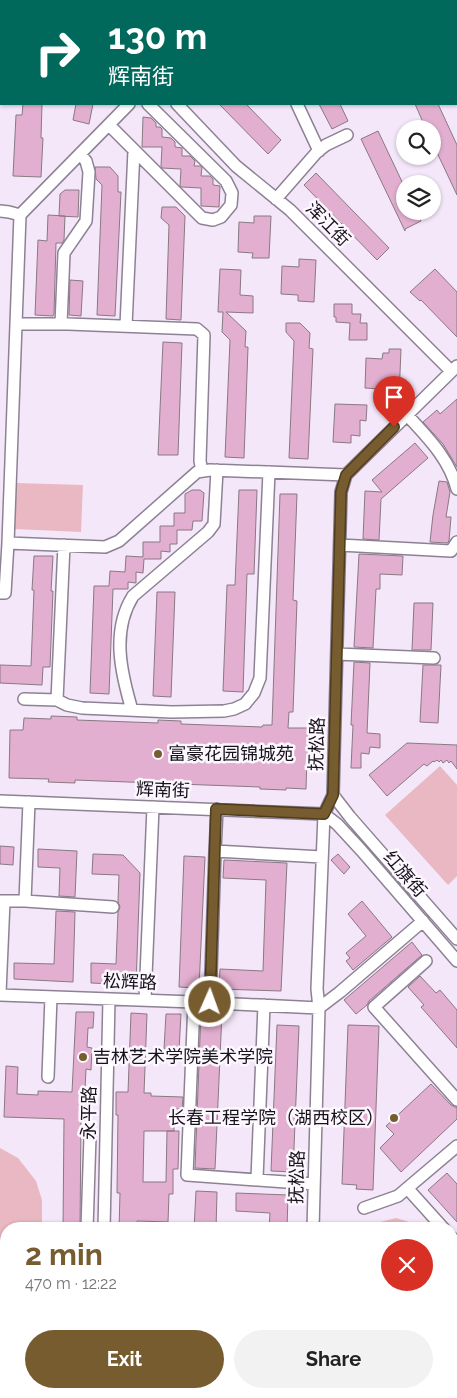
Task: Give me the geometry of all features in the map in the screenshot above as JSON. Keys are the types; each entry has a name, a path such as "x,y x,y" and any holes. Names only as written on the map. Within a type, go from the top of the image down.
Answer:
{"street":[{"path":"0,593 5,594 8,543 5,462 16,324 20,215 128,105"},
{"path":"109,125 202,218 212,220 221,217 231,205 232,193 226,181 149,105"},
{"name":"浑江街","path":"178,105 236,166 304,224 454,368"},
{"path":"297,105 319,151"},
{"path":"276,199 319,151 326,145 347,135"},
{"path":"126,326 134,150"},
{"path":"61,324 64,253 86,222 89,172 86,161 80,154"},
{"path":"0,212 20,215"},
{"path":"16,324 198,329 204,335 200,461 202,471"},
{"path":"8,543 105,546 119,541 197,472 217,470 346,475 454,368"},
{"path":"407,415 440,451 454,475 457,489"},
{"path":"132,710 123,677 120,650 126,608 133,596 208,532 214,524 217,470"},
{"path":"24,699 57,700 67,706 82,708 172,712 224,711 245,704 254,693 260,678 269,472"},
{"name":"抚松路","path":"313,1222 319,1008 317,989 322,857 324,814 333,795 341,492 346,475"},
{"path":"340,545 451,551 457,542"},
{"path":"57,700 64,545"},
{"path":"337,654 434,658"},
{"name":"红旗街","path":"333,795 457,939"},
{"name":"辉南街","path":"0,801 324,814"},
{"path":"25,901 28,802"},
{"path":"145,1000 153,807"},
{"path":"210,1002 216,809"},
{"name":"红旗街","path":"324,814 337,824 361,850 457,961"},
{"path":"215,851 322,857"},
{"path":"0,994 2,901 113,906"},
{"path":"319,1008 423,921"},
{"path":"426,961 374,1007 457,1100"},
{"name":"松辉路","path":"0,994 319,1008"},
{"path":"48,1076 51,997"},
{"name":"永平路","path":"104,1222 109,999"},
{"path":"194,1002 187,1175 314,1184"},
{"path":"257,1179 264,1005"},
{"path":"87,1222 90,1136"},
{"path":"364,1208 398,1196 457,1146"},
{"path":"408,1189 438,1222"}],"shaded area":[{"path":"16,483 83,485 81,532 14,529"},
{"path":"440,766 457,785 457,876 448,885 385,815"},
{"path":"0,1148 18,1158 36,1181 42,1200 42,1222 0,1222"},
{"path":"396,1218 409,1222 380,1222"}],"building":[{"path":"23,105 42,105 41,177 13,176 16,115 22,115"},
{"path":"76,105 93,105 89,124 73,120"},
{"path":"220,105 247,105 281,140 268,154"},
{"path":"320,105 340,105 348,121 332,129"},
{"path":"415,105 438,105 457,145 457,195 441,161 441,120 422,120"},
{"path":"143,117 151,118 156,123 156,127 162,129 162,137 171,138 175,142 175,147 182,148 182,156 190,156 195,161 194,166 202,167 201,176 210,176 213,179 213,185 220,186 219,207 201,206 201,188 180,186 181,169 162,168 162,147 142,147"},
{"path":"378,131 399,175 396,175 396,212 361,139"},
{"path":"95,167 110,167 118,176 118,192 121,192 115,316 97,315 102,185 96,179"},
{"path":"316,173 389,248 377,260 304,185"},
{"path":"65,190 79,190 78,217 59,216 60,194"},
{"path":"162,207 176,207 185,216 181,320 166,319 169,225 161,218"},
{"path":"48,215 65,216 64,240 62,243 56,243 53,316 35,315 38,240 47,241"},
{"path":"254,216 271,216 269,258 252,258 253,253 238,252 239,222 254,223"},
{"path":"400,220 420,220 405,229 405,231"},
{"path":"299,259 316,260 314,302 298,301 298,295 281,294 282,266 299,267"},
{"path":"220,269 241,270 240,295 253,296 253,313 226,312 246,331 245,347 248,347 244,458 225,457 230,340 222,332 223,312 218,312"},
{"path":"435,269 457,292 457,337 421,300 410,292"},
{"path":"70,280 83,281 81,316 69,315"},
{"path":"334,304 352,304 352,314 361,314 360,323 367,323 367,340 349,340 350,323 336,322"},
{"path":"286,323 300,323 310,333 309,348 313,349 308,459 289,458 294,341 286,332"},
{"path":"163,342 182,343 178,455 158,455"},
{"path":"389,349 401,349 399,397 387,397 387,392 381,392 381,389 365,388 366,358 382,359 383,353 389,353"},
{"path":"457,399 457,467 443,444 423,422 437,410 440,414"},
{"path":"335,404 367,405 366,421 360,420 360,436 351,435 351,443 333,442"},
{"path":"415,443 428,458 381,499 379,540 363,539 365,491 382,492 372,480"},
{"path":"439,481 447,482 450,492 446,517 451,517 449,541 447,543 430,542"},
{"path":"192,490 200,490 204,493 202,521 193,521 192,530 177,530 177,544 170,544 170,552 161,551 161,559 144,559 143,573 136,572 136,583 128,582 128,589 113,589 109,694 90,693 94,586 109,586 110,571 125,572 126,556 143,557 143,542 160,542 160,526 174,526 174,513 185,513 185,494"},
{"path":"239,490 257,490 254,574 247,574 243,692 223,691 227,585 235,585"},
{"name":"富豪花园锦城苑","path":"280,494 297,494 293,600 297,601 293,712 289,712 288,728 308,728 306,789 260,789 260,787 178,784 178,787 155,786 155,783 75,780 75,783 48,782 49,779 9,778 10,730 23,730 24,718 51,719 51,716 77,717 77,720 158,723 158,720 181,721 181,724 262,727 263,725 272,725"},
{"path":"359,554 403,556 402,575 380,574 380,589 376,589 373,648 354,647"},
{"path":"34,556 53,556 50,667 43,667 42,685 0,683 0,665 31,666"},
{"path":"157,592 175,592 171,697 153,696"},
{"path":"414,603 433,603 431,650 412,650"},
{"path":"354,662 370,663 367,733 380,734 380,748 370,747 369,754 361,753 361,768 351,768"},
{"path":"423,665 441,665 438,723 420,722"},
{"path":"407,743 457,745 457,769 451,761 449,763 447,760 443,763 441,760 439,762 437,760 433,761 427,766 424,764 387,796 369,775"},
{"path":"0,846 14,847 13,865 0,864"},
{"path":"38,849 77,851 75,897 59,896 60,868 38,867"},
{"path":"93,854 123,855 140,873 136,985 91,983 91,963 116,964 118,912 120,907 118,902 119,875 92,874"},
{"path":"338,854 350,867 344,874 331,860"},
{"path":"184,856 205,857 199,988 179,987"},
{"path":"224,860 287,863 281,991 219,989 220,969 263,971 266,880 223,878"},
{"path":"362,901 392,937 353,970 346,961 350,958 346,953 366,936 348,914"},
{"path":"56,911 75,912 73,982 14,979 14,963 54,964"},
{"path":"412,942 422,955 356,1014 344,1000"},
{"path":"420,976 436,993 440,990 457,1010 457,1048 421,1007 424,1005 408,987"},
{"name":"吉林艺术学院美术学院","path":"76,1012 94,1012 93,1028 88,1028 87,1047 92,1048 91,1070 86,1069 85,1089 90,1089 88,1120 81,1120 80,1222 63,1222 64,1119 4,1117 6,1066 18,1067 17,1094 38,1095 38,1091 72,1092"},
{"path":"201,1012 222,1013 215,1169 195,1168"},
{"path":"131,1013 147,1014 144,1093 151,1093 151,1096 183,1097 182,1109 174,1109 174,1131 179,1131 178,1169 173,1169 173,1194 169,1194 168,1222 119,1222 120,1193 117,1193 118,1115 116,1115 116,1092 128,1092","holes":["144,1131 167,1131 166,1182 143,1182"]},
{"path":"166,1014 181,1014 179,1050 164,1049"},
{"path":"277,1025 299,1026 293,1172 271,1171"},
{"path":"348,1025 379,1026 373,1190 356,1189 357,1185 342,1184"},
{"path":"431,1084 451,1105 457,1108 457,1119 401,1172 380,1148 394,1134 386,1126"},
{"path":"447,1173 457,1184 457,1222 428,1190"},
{"path":"196,1191 217,1192 216,1222 194,1222"},
{"path":"236,1193 288,1195 287,1222 269,1222 270,1213 236,1211"}],"place":[{"name":"富豪花园锦城苑","path":"158,754"},
{"name":"吉林艺术学院美术学院","path":"83,1057"},
{"name":"长春工程学院（湖西校区）","path":"394,1118"}],"route":[{"path":"210,1002 216,809 324,814 333,795 341,492 346,475 394,427"}]}
